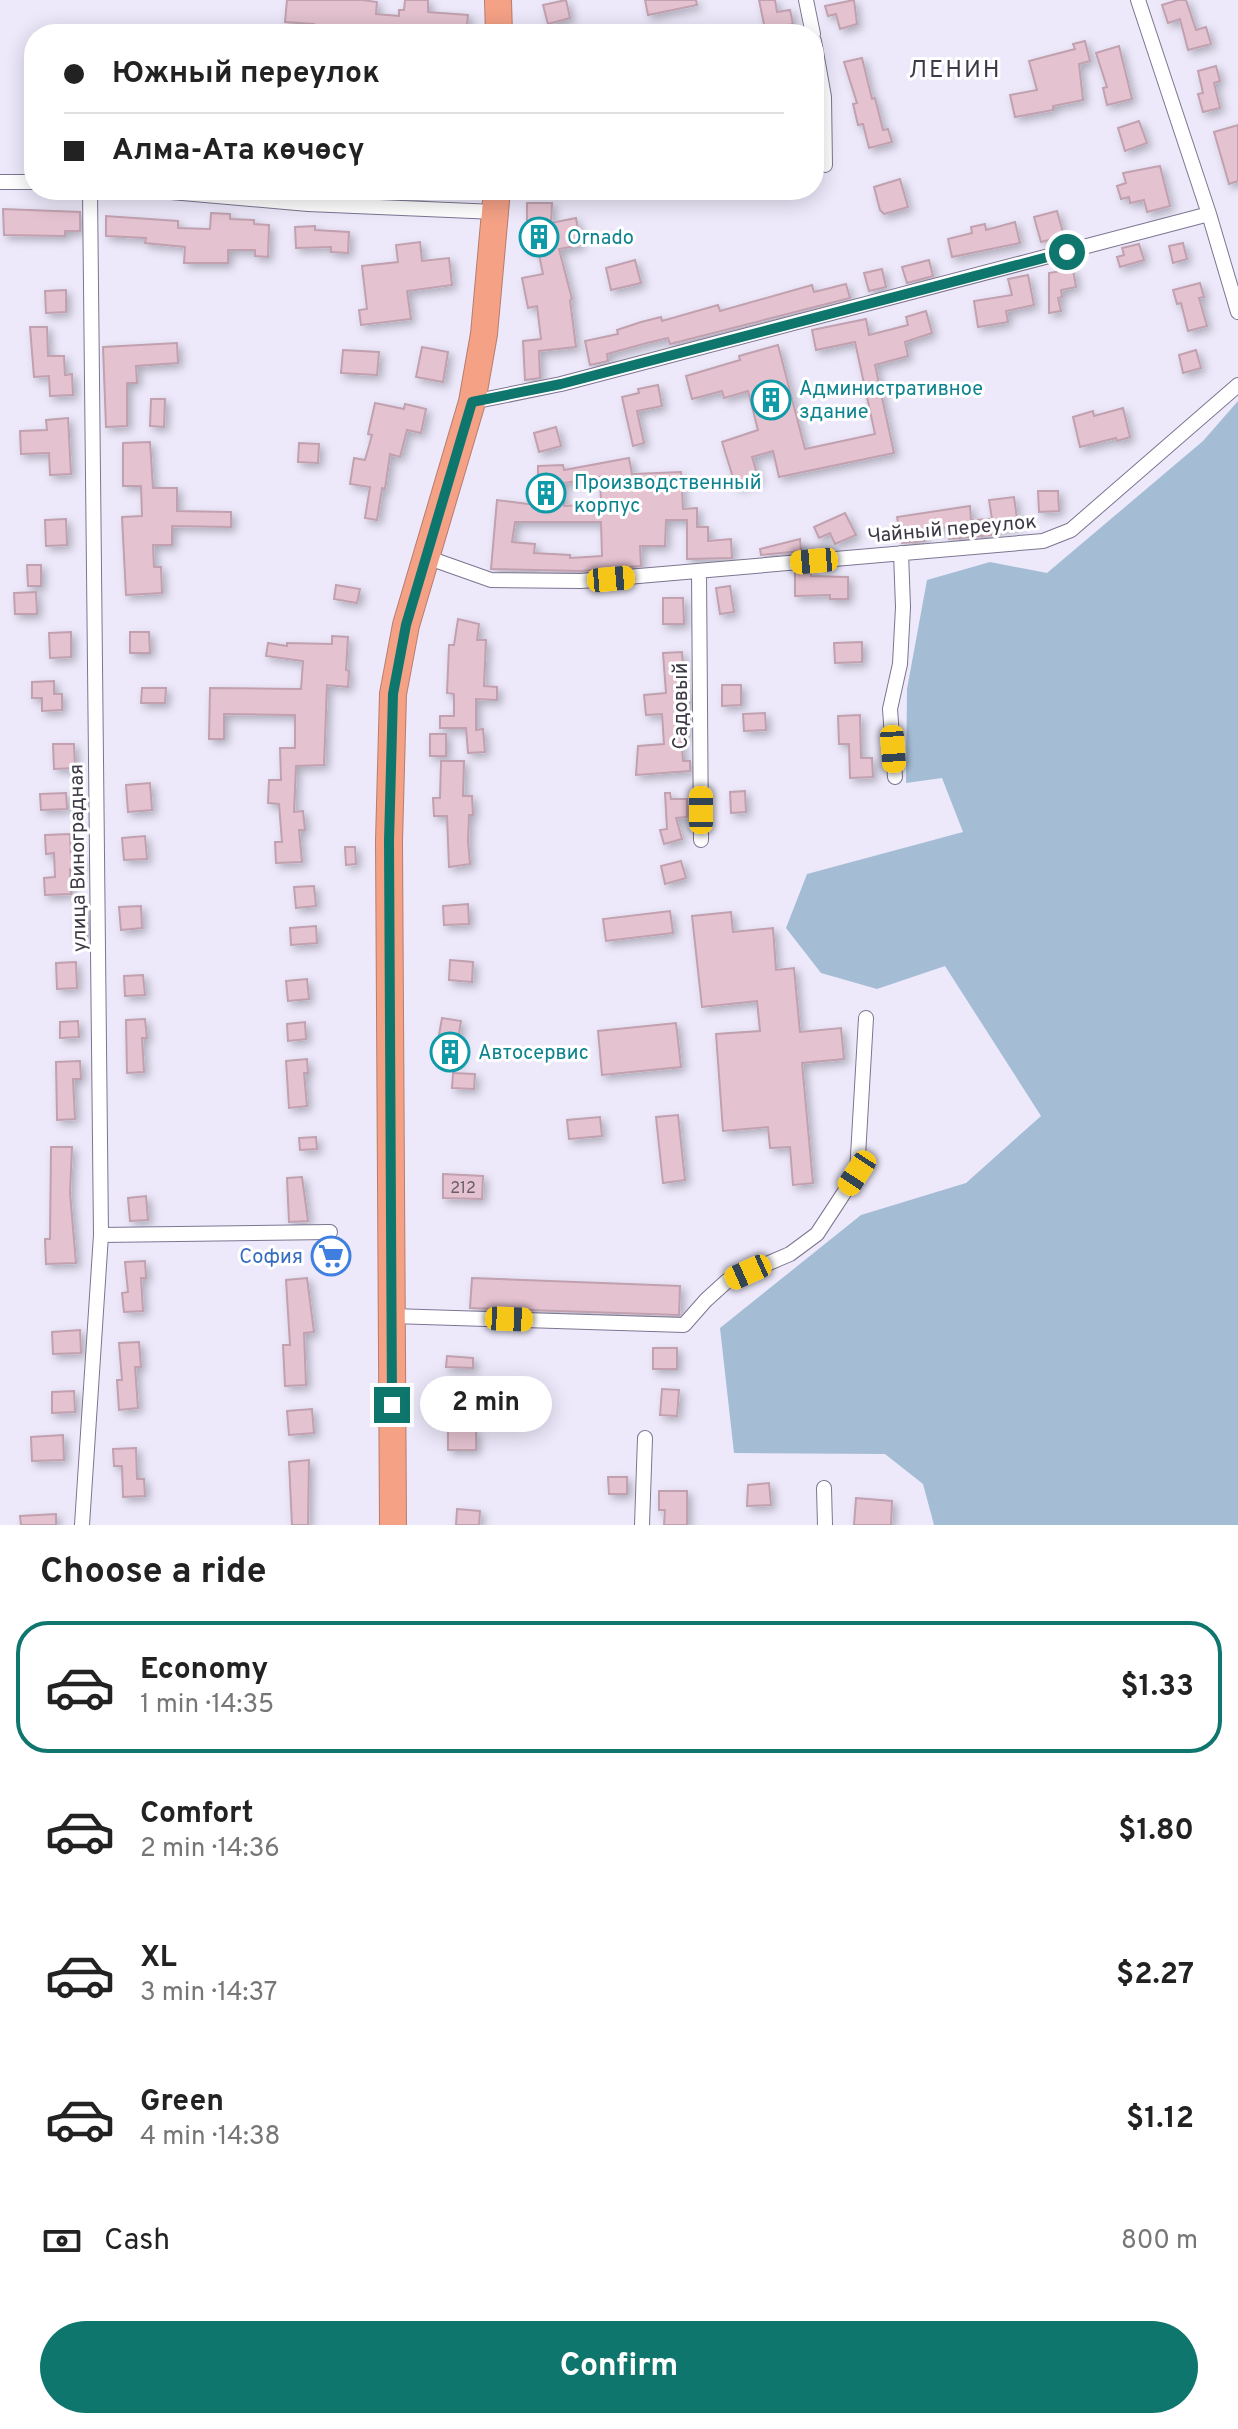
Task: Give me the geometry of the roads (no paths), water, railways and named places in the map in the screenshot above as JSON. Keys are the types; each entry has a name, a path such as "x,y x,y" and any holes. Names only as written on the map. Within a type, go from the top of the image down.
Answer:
{"highway":[{"path":"498,0 499,24"},
{"path":"393,1525 389,841 393,694 406,625 472,402 484,334 496,201"}],"street":[{"path":"806,0 811,24"},
{"path":"1138,0 1238,312"},
{"path":"824,97 825,165"},
{"path":"0,182 24,182"},
{"name":"улица Виноградная","path":"82,1525 101,1235 90,200"},
{"path":"262,200 308,204 496,201"},
{"path":"472,402 561,384 1209,214"},
{"name":"Чайный переулок","path":"426,557 491,580 581,581 1043,541 1071,530 1238,385"},
{"path":"895,777 890,709 900,664 903,607 901,553"},
{"name":"Садовый","path":"699,571 701,840"},
{"path":"392,1316 684,1325 727,1281 790,1254 817,1234 857,1173 866,1018"},
{"path":"101,1235 330,1232"},
{"path":"642,1525 645,1438"},
{"path":"824,1488 825,1525"}],"water":[{"path":"1238,401 1238,1525 934,1525 923,1484 885,1454 734,1453 720,1328 861,1215 966,1183 1041,1116 945,966 877,989 821,973 786,928 807,874 963,832 942,778 906,783 907,689 927,580 990,562 1047,573 1203,441"}],"place":[{"name":"Ornado","path":"539,237"},
{"name":"Административное здание","path":"771,400"},
{"name":"Производственный корпус","path":"546,493"},
{"name":"Автосервис","path":"450,1052"},
{"name":"София","path":"331,1256"}],"district":[{"name":"ЛЕНИН","path":"955,69"}]}
